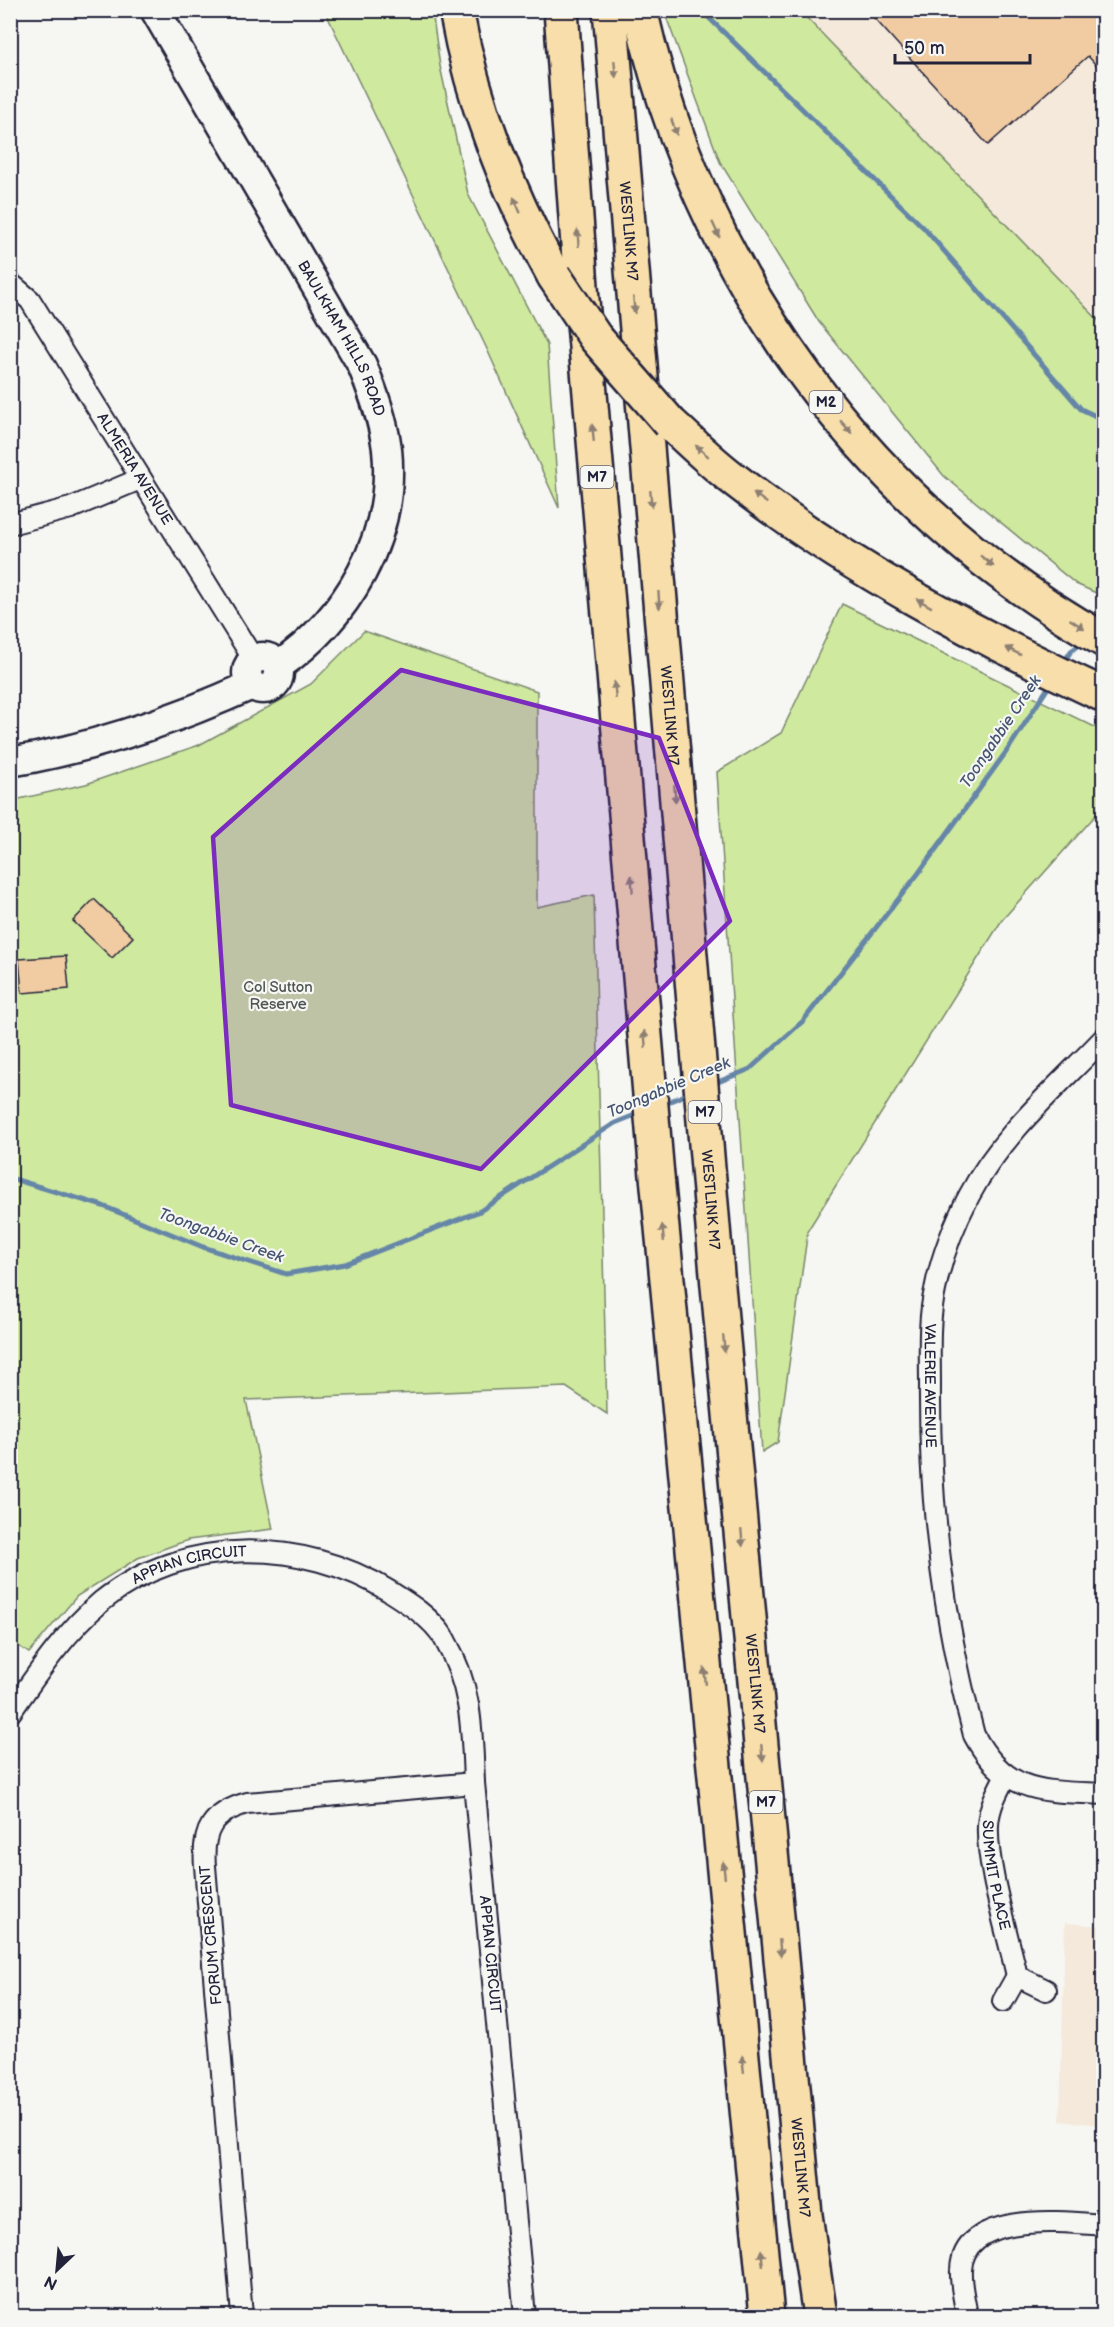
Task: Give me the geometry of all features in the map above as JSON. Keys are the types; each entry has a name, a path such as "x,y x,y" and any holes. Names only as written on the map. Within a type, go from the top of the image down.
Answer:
{"highway":[{"path":"456,10 463,49 491,143 526,224 554,276 595,338 670,423 733,479 794,523 876,574 976,631 1104,695"},
{"name":"M7","path":"561,10 582,300 637,942 767,2316"},
{"name":"WESTLINK M7","path":"610,10 718,1286 805,2215 820,2316"},
{"name":"M2","path":"640,10 673,123 718,237 772,328 831,409 887,473 940,524 1015,584 1104,640"}],"street":[{"name":"BAULKHAM HILLS ROAD","path":"10,762 88,746 144,729 261,671 312,642 348,598 366,566 386,498 387,450 382,424 362,365 155,10"},
{"name":"ALMERIA AVENUE","path":"10,283 30,300 261,671"},
{"path":"10,524 71,508 140,479"},
{"name":"VALERIE AVENUE","path":"1005,1777 986,1757 974,1735 943,1574 935,1511 930,1408 930,1338 934,1290 948,1243 969,1196 995,1155 1104,1038"},
{"name":"APPIAN CIRCUIT","path":"10,1713 69,1634 103,1600 147,1574 199,1556 238,1550 279,1552 320,1561 369,1578 421,1603 463,1675 472,1714 474,1783 525,2316"},
{"path":"1005,1777 1028,1786 1051,1791 1104,1794"},
{"name":"SUMMIT PLACE","path":"1005,1777 991,1806 988,1825 998,1892 1017,1976"},
{"name":"FORUM CRESCENT","path":"242,2316 204,1858 207,1833 216,1817 230,1808 246,1803 474,1783"},
{"path":"1003,2001 1017,1976 1046,1990"},
{"path":"967,2316 961,2270 970,2244 980,2235 993,2229 1048,2222 1104,2226"}],"highlighted area":[{"path":"401,670 659,738 730,921 481,1169 231,1105 213,837"}],"shaded area":[{"path":"800,11 1103,11 1103,325"},
{"path":"1065,1923 1103,1926 1103,2125 1060,2121"}],"green space":[{"path":"325,11 432,11 440,66 468,194 547,345 559,508 486,347"},
{"path":"664,11 800,11 1103,325 1103,596 1076,584 944,476 819,322 720,162"},
{"path":"842,604 1103,731 1103,807 1002,920 808,1230 778,1442 762,1452 717,772 781,733"},
{"name":"Col Sutton Reserve","path":"364,631 537,691 537,907 594,895 607,1414 566,1387 246,1400 273,1529 188,1540 138,1558 77,1596 29,1653 11,1641 10,801 86,784 199,745 311,684"}],"building":[{"path":"867,10 1104,10 1104,74 1088,56 988,145"},
{"path":"94,899 133,937 112,958 73,921"},
{"path":"66,956 69,989 22,993 19,959"}],"waterway":[{"path":"701,10 925,229 1081,409 1104,420"},
{"name":"Toongabbie Creek","path":"1064,662 1071,651 1084,642"},
{"name":"Toongabbie Creek","path":"713,1084 750,1069 803,1021 918,874 1009,748 1051,683"},
{"name":"Toongabbie Creek","path":"663,1104 690,1093"},
{"name":"Toongabbie Creek","path":"10,1178 103,1206 203,1247 286,1274 345,1264 480,1211 615,1123 640,1113"}]}
